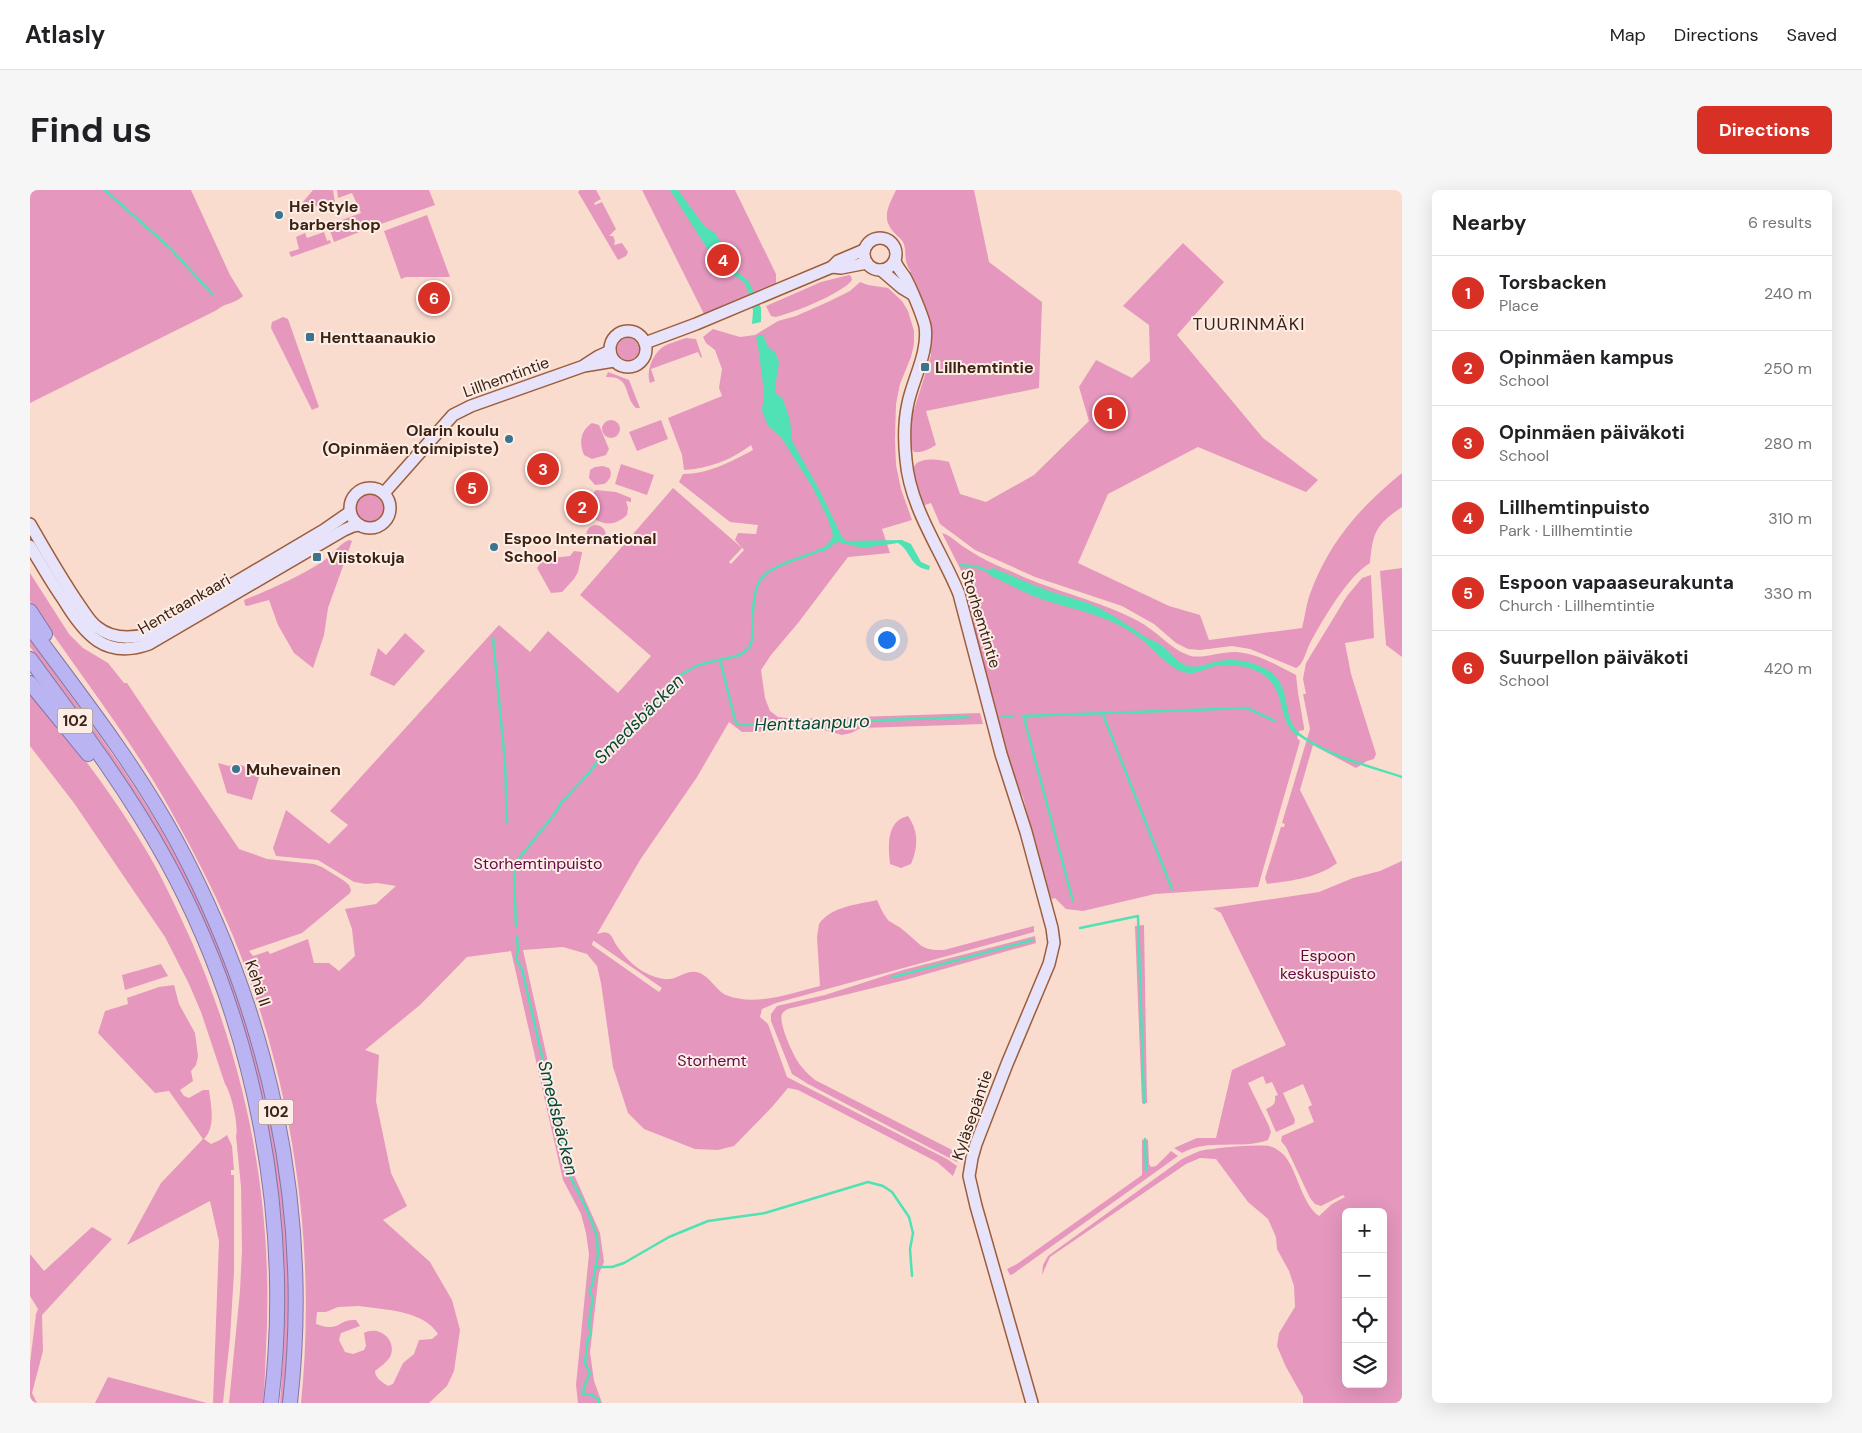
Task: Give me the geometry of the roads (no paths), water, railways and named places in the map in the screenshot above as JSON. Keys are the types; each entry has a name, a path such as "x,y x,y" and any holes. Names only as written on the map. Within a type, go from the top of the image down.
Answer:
{"highway":[{"path":"30,611 50,641 54,660"},
{"name":"Kehä II","path":"30,627 127,761 175,839 220,931 238,975 261,1048 275,1106 287,1173 296,1280 296,1332 290,1403"},
{"name":"102","path":"30,659 119,782 166,861 198,927 229,1006 246,1063 263,1142 274,1234 277,1331 271,1403"},
{"path":"30,683 95,762 119,782"}],"main road":[{"path":"646,343 832,267 838,261 864,250 869,242 874,239 884,238 888,239 895,246 896,256 895,261 889,267 881,270"},
{"path":"864,250 867,263 871,267 881,270 912,294"},
{"name":"Storhemtintie","path":"895,261 908,284 922,317 925,332 923,352 907,405 905,421 906,460 910,484 916,502 949,569 959,594 1006,772 1020,810 1052,928"},
{"path":"832,267 841,268 867,263"},
{"path":"625,331 638,333 646,343 644,359 635,366 622,366 612,356 612,340 615,336 625,331"},
{"name":"Lillhemtintie","path":"384,493 454,415 479,403 584,366 598,356 612,356"},
{"path":"373,487 384,493 389,501 390,508 384,523 374,528 359,525 353,520 350,512 351,499 360,490 373,487"},
{"name":"Henttaankaari","path":"30,524 71,594 96,627 110,634 128,638 148,634 324,530 350,512"},
{"name":"Henttaankaari","path":"30,546 83,630 100,642 114,648 128,649 149,644 344,530 359,525"},
{"name":"Kyläsepäntie","path":"1032,1403 969,1176 972,1158 1007,1064 1049,964 1054,943 1052,928"}],"waterway":[{"path":"105,190 170,248 213,295"},
{"name":"Henttaanpuro","path":"757,338 763,336"},
{"name":"Smedsbäcken","path":"516,926 514,876 516,862 562,802 590,772 612,741 633,728 644,718 663,691 677,677 698,665 740,655 750,647 756,592 761,579 766,574 781,565 823,549"},
{"path":"961,565 977,567 990,572"},
{"path":"493,638 505,762 507,823"},
{"name":"Henttaanpuro","path":"720,660 737,724 968,717"},
{"name":"Henttaanpuro","path":"1023,716 1247,708 1275,721"},
{"path":"1102,712 1172,889"},
{"name":"Henttaanpuro","path":"1002,716 1013,717"},
{"path":"1026,716 1025,722 1073,901"},
{"name":"Henttaanpuro","path":"1296,732 1333,754 1402,777"},
{"path":"1080,928 1138,916 1144,1103"},
{"name":"Smedsbäcken","path":"517,937 518,950 516,959 522,969 569,1174 587,1210 597,1236 598,1255 590,1289 590,1294 593,1297 589,1323 591,1335 588,1338 585,1363 590,1373 583,1394 592,1395 599,1400 599,1403"},
{"path":"893,977 1033,940"},
{"path":"1145,1139 1146,1171"},
{"path":"595,1267 612,1267 624,1263 669,1237 708,1221 765,1213 868,1182 883,1186 892,1192 909,1217 913,1233 910,1249 912,1276"}],"place":[{"name":"Hei Style barbershop","path":"279,215"},
{"name":"Lillhemtinpuisto","path":"723,260"},
{"name":"Suurpellon päiväkoti","path":"434,298"},
{"name":"Henttaanaukio","path":"310,337"},
{"name":"Lillhemtintie","path":"925,367"},
{"name":"Torsbacken","path":"1110,413"},
{"name":"Olarin koulu (Opinmäen toimipiste)","path":"509,439"},
{"name":"Opinmäen päiväkoti","path":"543,469"},
{"name":"Espoon vapaaseurakunta","path":"472,488"},
{"name":"Opinmäen kampus","path":"582,507"},
{"name":"Espoo International School","path":"494,547"},
{"name":"Viistokuja","path":"317,557"},
{"name":"Muhevainen","path":"236,769"}],"district":[{"name":"TUURINMÄKI","path":"1249,324"}],"park label":[{"name":"Storhemtinpuisto","path":"538,863"},
{"name":"Espoon keskuspuisto","path":"1328,964"},
{"name":"Storhemt","path":"712,1060"}]}
